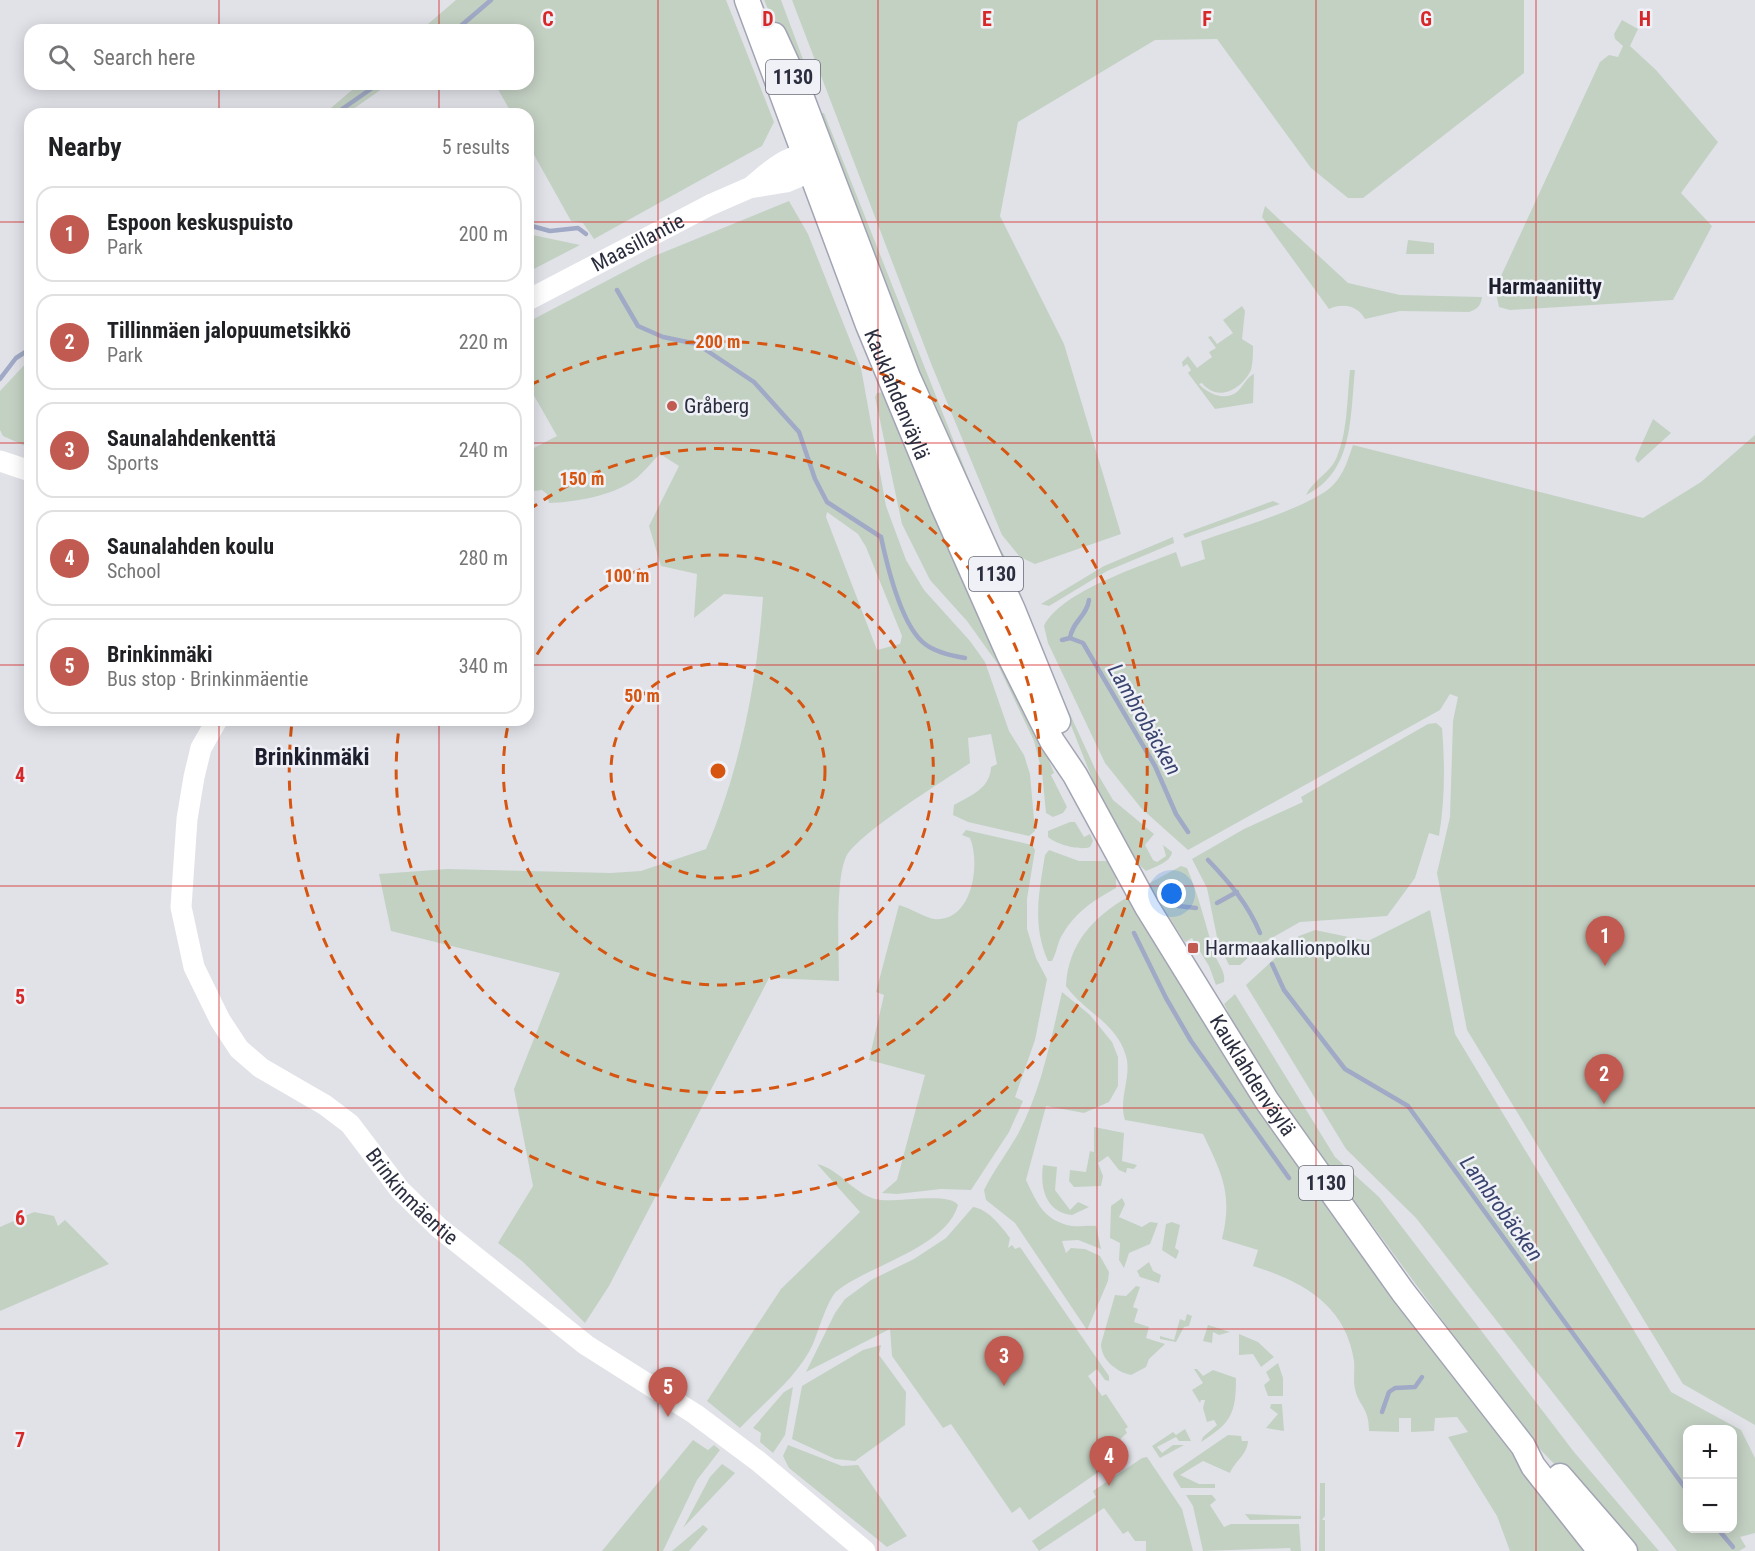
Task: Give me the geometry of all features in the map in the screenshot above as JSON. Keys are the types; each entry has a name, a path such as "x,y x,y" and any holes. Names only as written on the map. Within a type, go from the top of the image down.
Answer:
{"main road":[{"name":"Kauklahdenväylä","path":"747,0 812,160 868,325 1009,655 1052,741 1075,775 1130,879 1267,1101 1403,1292 1523,1446 1533,1466 1600,1551"},
{"name":"Kauklahdenväylä","path":"758,0 797,85 812,160"},
{"name":"Kauklahdenväylä","path":"1523,1446 1553,1469 1625,1551"}],"street":[{"name":"Maasillantie","path":"534,297 749,188 779,163 812,160"},
{"path":"0,461 24,469"},
{"name":"Brinkinmäentie","path":"214,726 201,748 195,777 186,830 181,907 195,967 220,1020 239,1048 261,1068 325,1106 350,1124 400,1190 438,1227 586,1345 695,1414 758,1461 865,1551"}],"green space":[{"path":"456,0 726,0 774,122 762,146 594,239 583,223 571,221 534,155 534,108 509,108 498,90 534,90 534,24 428,24"},
{"path":"764,0 781,0 814,89 815,105 811,106"},
{"path":"792,0 1524,0 1524,73 1363,198 1348,198 1311,168 1217,39 1155,40 1018,122 1000,216 1064,344 1121,534 1035,564 1020,557 1002,535 932,366"},
{"path":"1622,20 1638,29 1630,46 1656,70 1718,142 1681,193 1712,226 1673,300 1510,310 1499,307 1495,289 1600,62 1609,55 1618,57 1623,46 1615,39 1614,34"},
{"path":"352,90 380,90 355,108 331,108"},
{"path":"824,113 989,530 1015,574 1000,562 986,541 816,114"},
{"path":"789,201 808,234 861,368 886,506 906,560 924,590 970,641 985,662 1009,731 1024,755 1030,774 1035,831 1029,836 968,822 953,815 954,805 983,786 990,775 991,767 997,764 991,734 968,738 970,763 883,822 853,847 846,857 840,882 839,981 769,978 609,1286 585,1323 522,1261 498,1243 533,1186 514,1089 560,973 391,931 379,874 447,869 611,873 641,871 706,849 728,788 745,726 756,662 763,597 724,594 694,618 697,574 661,566 649,526 679,466 660,454 634,480 604,494 582,500 549,503 547,494 542,490 534,491 534,448 557,436 534,396 534,319 652,257","holes":["827,512 858,534 866,547 902,636 900,644 877,650 826,517"]},
{"path":"1265,206 1348,283 1400,295 1482,297 1481,302 1477,308 1469,312 1400,311 1365,319 1362,314 1349,306 1329,309 1262,217"},
{"path":"534,235 580,245 534,269"},
{"path":"1408,240 1434,243 1434,254 1406,254"},
{"path":"1242,306 1245,311 1242,339 1253,346 1251,370 1236,388 1222,393 1208,389 1202,383 1199,384 1212,394 1228,396 1238,391 1254,374 1253,403 1215,409 1188,373 1191,370 1187,364 1183,367 1182,362 1188,356 1197,368 1212,357 1209,352 1216,348 1208,337 1211,336 1217,344 1233,333 1223,320"},
{"path":"24,365 24,445 3,436 0,430 0,391"},
{"path":"1350,370 1355,370 1347,441 1333,472 1322,485 1306,495 1333,464 1340,449 1345,426"},
{"path":"886,392 1040,739 1054,773 1051,775 1067,807 1063,813 1053,817 1046,813 1042,772 1034,741 997,663 967,621 930,580 902,524 875,397 877,393"},
{"path":"1653,419 1671,433 1638,463 1635,459"},
{"path":"1755,435 1755,1425 1683,1384 1467,1030 1437,873 1450,817 1453,721 1458,697 1450,694 1440,710 1188,850 1141,808 1105,763 1048,643 1044,626 1066,602 1084,591 1176,552 1181,567 1205,559 1201,541 1290,509 1323,493 1340,476 1353,445 1643,518 1701,482"},
{"path":"1273,501 1280,504 1185,538 1183,534"},
{"path":"1173,537 1174,543 1107,571 1049,606 1041,604 1104,566"},
{"path":"1031,619 1034,636 1097,773 1113,800 1154,834 1145,845 1153,860 1157,862 1166,856 1163,845 1172,852 1169,859 1162,864 1146,871 1123,843 1094,784 1031,635"},
{"path":"1436,723 1442,728 1444,755 1439,836 1429,833 1415,878 1387,916 1300,922 1268,940 1240,965 1229,965 1218,942 1207,888 1192,859 1244,829 1303,802 1301,797 1428,724"},
{"path":"1075,822 1084,837 1090,834 1093,841 1090,847 1068,846 1048,837 1048,831"},
{"path":"966,830 1032,845 1035,850 1027,899 1027,929 1036,958 1047,979 1035,1040 1015,1097 1023,1101 1009,1132 971,1190 941,1189 897,1194 882,1193 897,1180 925,1075 869,1060 884,995 876,992 899,905 934,919 947,918 957,912 965,902 970,890 974,862 970,838 962,835"},
{"path":"1049,850 1079,861 1108,861 1116,878 1116,888 1091,903 1071,922 1060,939 1052,961 1048,961 1043,948 1038,921 1045,855"},
{"path":"1181,866 1187,868 1192,879 1215,955 1224,975 1224,982 1216,985 1209,966 1192,938 1185,942 1148,884"},
{"path":"1128,897 1266,1117 1354,1246 1412,1323 1532,1473 1589,1551 1510,1551 1497,1516 1448,1437 1468,1432 1457,1417 1435,1418 1434,1431 1411,1432 1411,1418 1399,1418 1399,1432 1369,1431 1366,1412 1355,1389 1354,1361 1349,1341 1342,1325 1331,1310 1304,1288 1288,1279 1253,1266 1258,1250 1222,1239 1226,1209 1224,1185 1203,1134 1125,1120 1123,1104 1127,1064 1122,1045 1108,1026 1081,1003 1066,986 1072,957 1085,933 1104,913"},
{"path":"1430,910 1455,1034 1671,1392 1732,1425 1683,1425 1683,1533 1737,1533 1737,1428 1741,1430 1755,1458 1755,1533 1740,1537 1746,1547 1739,1551 1677,1551 1416,1218 1346,1149 1246,985 1299,936 1315,930 1368,941"},
{"path":"1062,992 1090,1015 1112,1042 1118,1057 1118,1086 1109,1102 1084,1113 1046,1106 1026,1180 1043,1210 1055,1220 1072,1226 1096,1226 1101,1249 1078,1240 1062,1241 1066,1253 1071,1248 1085,1249 1100,1256 1109,1272 1108,1281 1087,1330 1015,1223 986,1200 984,1190 1018,1134 1033,1100"},
{"path":"1235,994 1335,1157 1379,1197 1574,1452 1659,1551 1637,1551 1538,1447 1470,1358 1312,1143 1246,1047 1224,1004"},
{"path":"1094,1127 1124,1133 1122,1161 1137,1165 1134,1169 1127,1168 1126,1173 1119,1170 1108,1156 1098,1163 1103,1176 1101,1186 1074,1187 1069,1181 1070,1170 1086,1172 1090,1151 1094,1152"},
{"path":"817,1164 834,1171 856,1189 872,1198 889,1200 935,1198 953,1201 958,1205 951,1220 939,1233 837,1291 827,1308 807,1356 780,1389 740,1428 707,1401 781,1289 860,1212"},
{"path":"1043,1165 1057,1167 1055,1190 1070,1210 1078,1202 1089,1207 1072,1215 1063,1213 1050,1204 1042,1182"},
{"path":"1122,1198 1125,1204 1119,1217 1142,1227 1150,1222 1158,1223 1150,1244 1129,1253 1124,1268 1119,1260 1120,1243 1110,1238 1111,1206"},
{"path":"973,1207 984,1211 1003,1228 1010,1238 1008,1248 1012,1245 1015,1249 1020,1247 1109,1376 1109,1381 1105,1380 1097,1369 1088,1376 1102,1396 1106,1394 1128,1427 1125,1429 1127,1433 1118,1441 1126,1453 1029,1520 1020,1507 1012,1513 951,1424 943,1428 892,1356 890,1329 806,1372 835,1313 845,1299 871,1280 914,1259 946,1238"},
{"path":"34,1212 54,1216 58,1226 65,1220 109,1264 0,1311 0,1227"},
{"path":"1172,1222 1180,1225 1175,1248 1179,1251 1176,1259 1162,1250 1166,1224"},
{"path":"1149,1262 1153,1271 1161,1275 1159,1283 1140,1277 1137,1271"},
{"path":"1136,1286 1140,1287 1133,1307 1138,1309 1134,1322 1149,1327 1146,1338 1165,1344 1149,1359 1146,1367 1131,1375 1120,1371 1107,1360 1101,1344 1115,1295 1126,1296"},
{"path":"1187,1314 1192,1316 1189,1326 1184,1327 1176,1342 1160,1339 1160,1336 1174,1340 1180,1319 1185,1321"},
{"path":"1208,1325 1230,1332 1219,1335 1213,1332 1212,1343 1203,1341"},
{"path":"1239,1334 1258,1342 1274,1357 1261,1367 1253,1354 1239,1355"},
{"path":"881,1345 879,1355 906,1392 905,1425 855,1461 835,1459 792,1439 802,1386 863,1350"},
{"path":"1278,1363 1283,1378 1283,1396 1268,1396 1264,1385 1270,1380 1266,1372"},
{"path":"1194,1369 1197,1369 1203,1376 1213,1370 1236,1378 1235,1401 1230,1416 1219,1429 1201,1442 1203,1437 1217,1425 1214,1420 1207,1422 1203,1408 1205,1400 1201,1400 1200,1403 1192,1390 1203,1383"},
{"path":"793,1387 785,1435 773,1453 760,1442 761,1433 753,1428 784,1392"},
{"path":"1271,1404 1282,1404 1284,1431 1266,1428 1278,1414 1270,1408"},
{"path":"1185,1429 1191,1441 1179,1441 1176,1437 1157,1447 1162,1453 1173,1445 1184,1445 1160,1458 1152,1446 1173,1432 1176,1435"},
{"path":"1228,1435 1241,1436 1242,1441 1248,1441 1230,1473 1203,1461 1180,1475 1199,1484 1215,1484 1215,1488 1181,1488 1173,1475 1174,1472"},
{"path":"693,1440 708,1450 714,1445 720,1450 697,1480 663,1551 602,1551"},
{"path":"788,1445 842,1466 858,1465 907,1536 887,1547 789,1468 783,1456"},
{"path":"1147,1457 1182,1509 1193,1551 1146,1551 1146,1541 1135,1541 1128,1531 1123,1534 1104,1508 1039,1551 1032,1541 1096,1497 1093,1491 1142,1458"},
{"path":"722,1464 735,1473 683,1528 710,1477"},
{"path":"1320,1483 1325,1483 1325,1516 1322,1520 1325,1520 1325,1551 1319,1551"},
{"path":"1186,1495 1212,1495 1216,1500 1210,1505 1224,1527 1231,1524 1299,1524 1301,1551 1291,1551 1290,1548 1203,1551 1193,1506"},
{"path":"1245,1514 1301,1516 1301,1519 1250,1520"},
{"path":"703,1525 708,1529 689,1551 672,1551"}],"waterway":[{"path":"463,24 491,0"},
{"path":"344,108 369,90"},
{"name":"Lambrobäcken","path":"534,227 550,231 578,228 586,234"},
{"name":"Lambrobäcken","path":"617,290 638,326 663,337 697,344 754,382 799,432 815,479 827,502 881,537 896,594 916,635 934,649 965,658"},
{"name":"Lambrobäcken","path":"0,379 16,358 24,353"},
{"path":"1070,638 1089,600"},
{"name":"Lambrobäcken","path":"1062,640 1070,638 1083,643 1155,766 1176,814 1188,832"},
{"name":"Lambrobäcken","path":"1208,860 1250,912 1260,933"},
{"path":"1217,903 1237,892"},
{"path":"1178,906 1196,908"},
{"path":"1134,933 1166,998 1191,1041 1289,1178"},
{"name":"Lambrobäcken","path":"1272,964 1284,990 1345,1069 1408,1106 1683,1485"},
{"path":"1382,1412 1389,1392 1395,1388 1415,1387 1422,1377"},
{"name":"Lambrobäcken","path":"1721,1533 1733,1547"}],"place":[{"name":"Gråberg","path":"672,406"},
{"name":"Harmaakallionpolku","path":"1193,948"},
{"name":"Espoon keskuspuisto","path":"1605,966"},
{"name":"Tillinmäen jalopuumetsikkö","path":"1604,1104"},
{"name":"Saunalahdenkenttä","path":"1004,1386"},
{"name":"Brinkinmäki","path":"668,1417"},
{"name":"Saunalahden koulu","path":"1109,1486"}],"district":[{"name":"Harmaaniitty","path":"1545,286"},
{"name":"Brinkinmäki","path":"312,757"}]}
